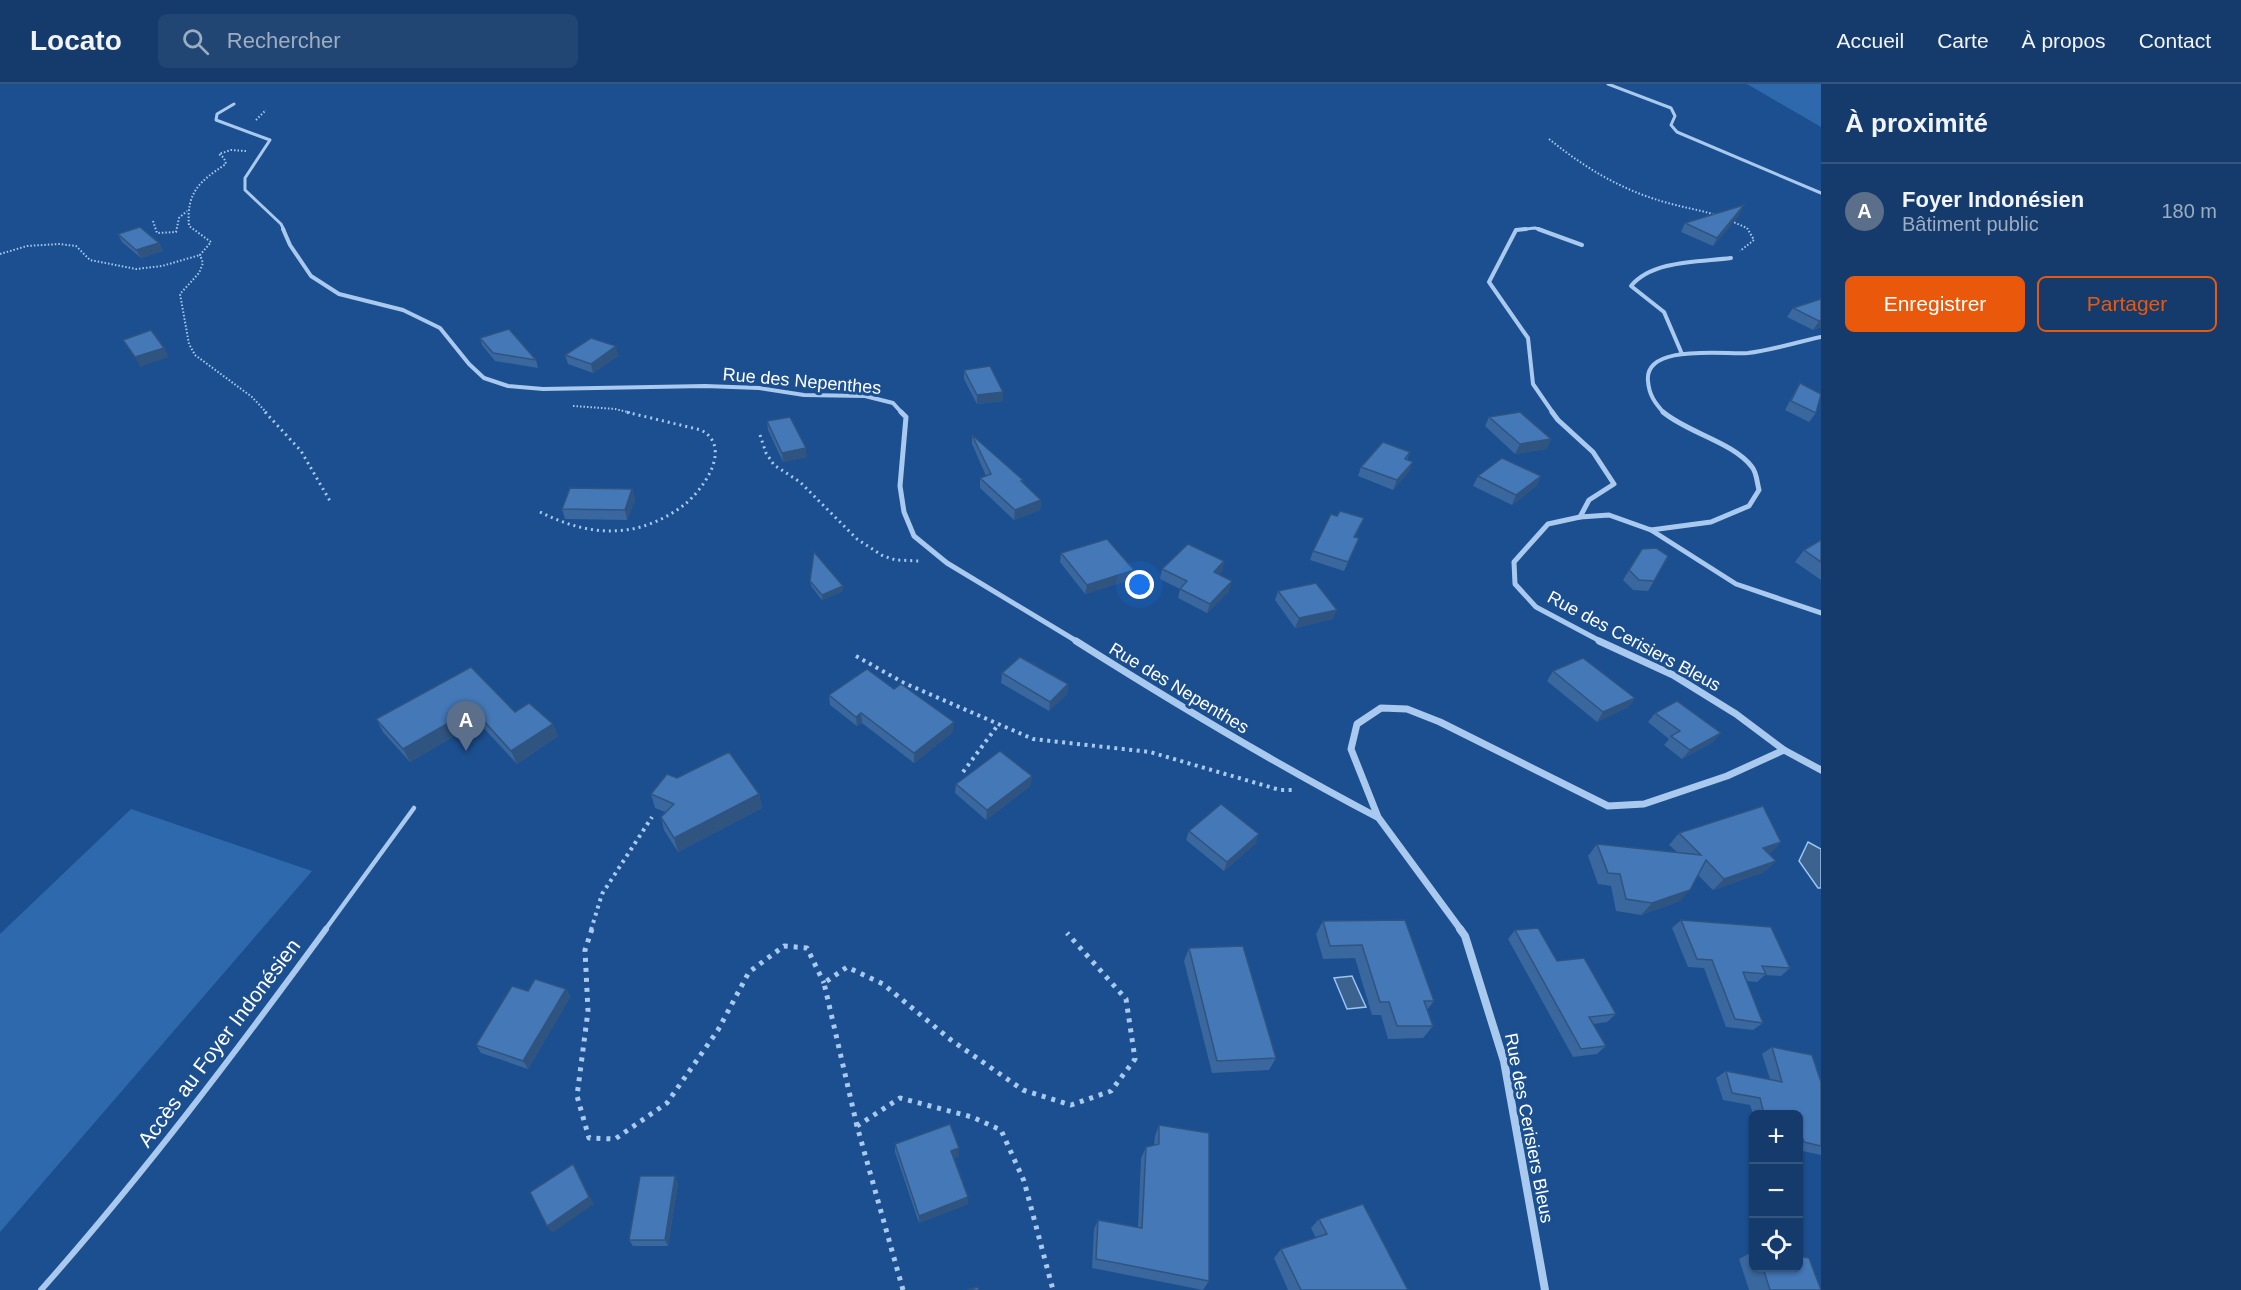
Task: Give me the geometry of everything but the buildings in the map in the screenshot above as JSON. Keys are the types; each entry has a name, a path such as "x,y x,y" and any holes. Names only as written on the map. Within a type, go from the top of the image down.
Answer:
{"street":[{"path":"1608,84 1671,108 1675,116 1671,125 1677,132 1821,193"},
{"name":"Rue des Nepenthes","path":"234,104 217,114 216,120 270,140 245,178 245,190 280,224 290,245 311,276 339,294 403,310 441,328 468,364 484,378 508,386 562,389 705,386 759,388 804,395 865,396 893,403 906,417 900,486 904,512 914,536 947,563 1162,696 1325,790 1378,817"},
{"path":"1580,517 1589,500 1614,484 1593,452 1558,420 1533,384 1528,338 1489,282 1516,230 1535,228 1582,245"},
{"path":"1682,354 1664,312 1631,286 1634,280 1647,272 1731,258"},
{"name":"Rue des Cerisiers Bleus","path":"1545,1290 1504,1061 1465,936 1378,817 1351,749 1357,724 1381,708 1407,709 1440,722 1608,806 1644,804 1727,776 1784,750 1736,714 1673,675 1590,637 1536,607 1515,584 1514,562 1548,524 1580,517 1609,515 1651,530 1711,522 1749,506 1759,490 1753,467 1724,445 1663,414 1652,401 1646,373 1651,364 1662,357 1682,354 1745,353 1821,337"},
{"path":"1651,530 1736,584 1821,613"},
{"path":"1784,750 1821,770"}],"lane":[{"name":"Accès au Foyer Indonésien","path":"41,1290 93,1233 160,1150 414,808"}],"path":[{"path":"1549,140 1577,163 1603,179 1667,202 1720,217"},
{"path":"0,254 27,246 59,244 76,246 90,260 136,269 162,266 200,255 211,242 189,226 189,198 196,186 226,164 224,158 219,154 242,149 252,153 254,162"},
{"path":"153,221 157,233 176,231 178,218 188,210"},
{"path":"1729,220 1748,228 1754,240 1731,258"},
{"path":"200,255 203,263 199,273 180,294 189,344 195,355 252,397 301,452 330,501"},
{"path":"540,512 563,525 617,531 643,525 666,516 684,505 699,491 712,470 716,449 712,437 701,430 615,409 566,406 552,397 562,389"},
{"path":"760,435 764,449 776,467 788,472 851,534 894,560 947,563"},
{"path":"855,656 904,683 1033,739 1150,752 1280,790 1325,790"},
{"path":"963,772 998,725"},
{"path":"652,817 602,894 585,950 588,1011 577,1096 589,1138 615,1139 667,1103 718,1030 749,972 784,946 807,948 824,983 856,1126 903,1290"},
{"path":"824,983 847,967 883,984 951,1040 1023,1090 1071,1105 1111,1091 1135,1059 1126,999 1067,933"},
{"path":"856,1126 900,1098 972,1116 1001,1130 1024,1181 1053,1290"}],"shaded area":[{"path":"1747,84 1821,84 1821,127"},
{"path":"131,809 312,871 0,1232 0,934"},
{"path":"1808,842 1821,849 1821,888 1818,888 1799,861"},
{"path":"1352,976 1366,1007 1347,1009 1334,978"}],"place":[{"name":"Foyer Indonésien","path":"466,751"}]}
